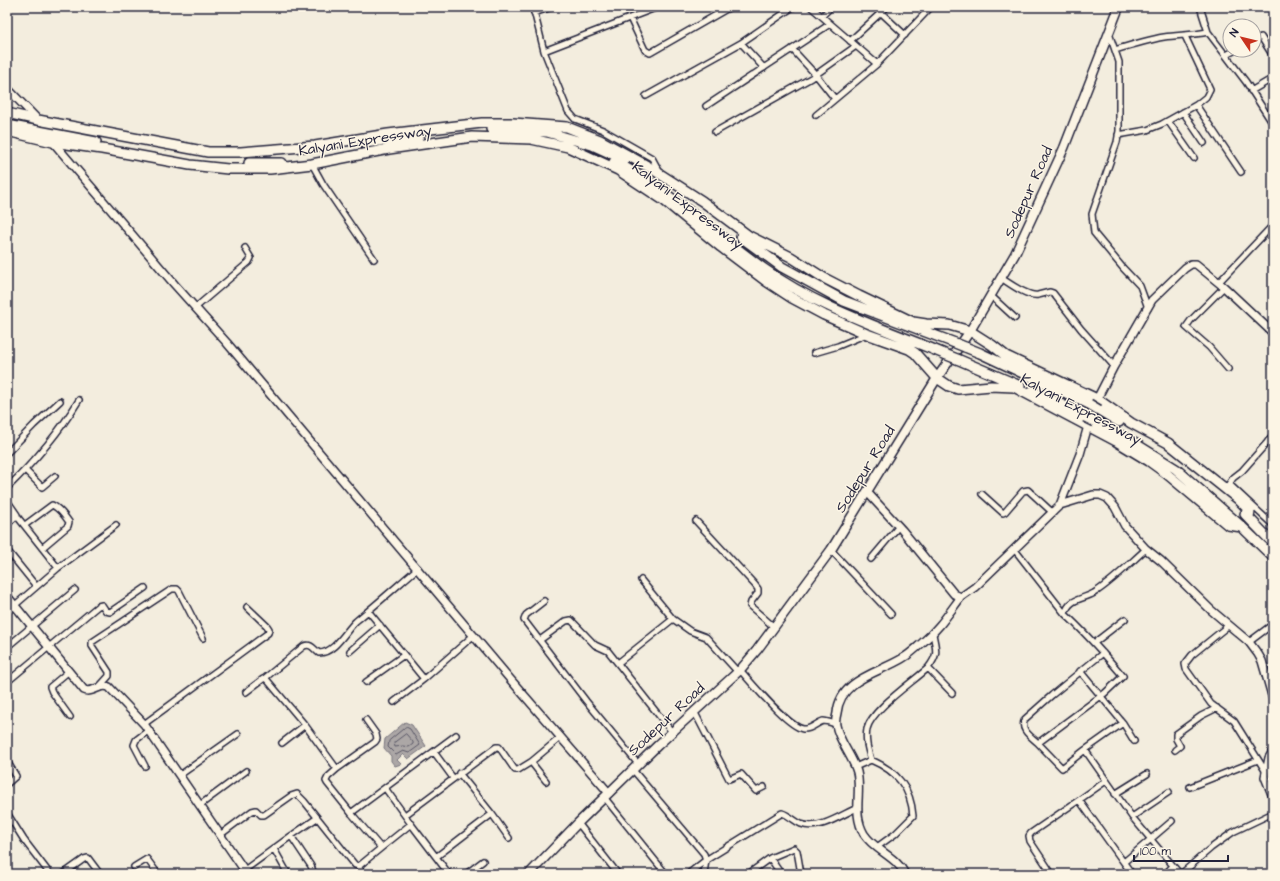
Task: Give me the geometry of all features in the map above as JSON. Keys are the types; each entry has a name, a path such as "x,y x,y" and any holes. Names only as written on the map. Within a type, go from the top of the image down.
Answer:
{"highway":[{"name":"Kalyani Expressway","path":"7,113 208,152 241,152 315,146 388,134 482,124 513,123 567,127 600,140 660,174 702,201 749,236 791,257 824,278 913,322 949,325 970,331 1006,356 1168,443 1238,499 1250,511 1249,517 1273,543"},
{"path":"7,118 195,154 224,156 294,154 486,128 547,132 592,145 629,161 698,206 782,267 844,301 980,352 1093,402 1099,410 1177,456 1249,517"},
{"path":"7,125 195,161 239,163 287,163 387,145 473,134 530,135 572,143 625,166 707,224 764,269 801,293 851,316 1055,400 1089,421 1131,441 1176,469 1242,527 1273,557"},
{"name":"Kalyani Expressway","path":"7,131 54,142 190,165 221,168 270,169 312,164 389,149 472,137 531,139 568,147 618,170 659,197 721,247 766,281 792,298 824,315 868,334 909,349 915,353 937,378 949,386 958,389 991,386 1014,388 1089,421"}],"main road":[{"name":"Sodepur Road","path":"530,874 606,795 694,711 739,671 757,650 831,550 937,378 970,331 1015,254 1064,148 1119,7"}],"street":[{"path":"533,7 544,51 568,111 575,118 603,130 652,158 660,174"},
{"path":"534,13 552,7"},
{"path":"544,51 630,18 651,8 658,7"},
{"path":"630,18 645,50 650,53 730,7"},
{"path":"646,96 741,43 793,7"},
{"path":"811,7 877,64"},
{"path":"822,16 831,7"},
{"path":"875,7 905,35"},
{"path":"850,41 887,7"},
{"path":"1200,7 1208,32 1222,51"},
{"path":"816,115 877,64 929,8"},
{"path":"706,106 830,24"},
{"path":"1109,32 1119,62 1118,135 1092,214 1092,225 1094,233 1140,286 1148,308"},
{"path":"1115,50 1164,37 1185,36 1208,32"},
{"path":"1118,135 1147,130 1168,121 1196,105 1206,97 1210,89 1185,36"},
{"path":"1262,38 1273,56"},
{"path":"741,43 764,68"},
{"path":"715,132 816,75 856,46"},
{"path":"792,49 816,75 835,99"},
{"path":"1227,58 1273,124"},
{"path":"1251,91 1268,81"},
{"path":"7,88 38,120"},
{"path":"1196,105 1241,172"},
{"path":"1183,112 1204,143"},
{"path":"1168,121 1194,158"},
{"path":"54,142 77,171 227,343 561,737 666,874"},
{"path":"312,164 323,184 374,259"},
{"path":"1228,369 1209,347 1186,327 1273,226"},
{"path":"195,308 249,262 251,258 245,248"},
{"path":"905,874 896,861 877,847 864,834 859,821 857,808 858,785 855,767 840,740 836,724 837,707 843,694 856,682 903,658 932,634 961,597 975,587 1015,550 1060,505 1080,454 1093,402 1152,300 1185,268 1191,264 1196,264 1222,284 1273,333"},
{"path":"1001,278 1024,292 1032,295 1050,292 1053,293 1081,329 1114,366"},
{"path":"990,295 1015,318"},
{"path":"814,353 838,346 868,334"},
{"path":"7,488 25,470 56,433 79,400"},
{"path":"7,453 60,401"},
{"path":"1273,436 1229,484 1273,525"},
{"path":"1268,441 1273,446"},
{"path":"25,470 42,487 55,476"},
{"path":"982,494 1003,513 1023,491 1028,490 1053,513"},
{"path":"867,492 899,526 954,594 961,597"},
{"path":"1060,505 1093,495 1100,495 1107,498 1115,507 1125,526 1146,549 1161,561 1211,610 1249,642 1262,661 1273,699"},
{"path":"7,502 58,568"},
{"path":"24,525 52,505 57,508 67,519 69,522 68,526 42,548"},
{"path":"7,523 16,515"},
{"path":"696,521 758,589 758,593 751,602 750,606 774,627"},
{"path":"7,612 58,568 116,525"},
{"path":"871,559 899,526"},
{"path":"1065,614 1067,608 1075,600 1092,594 1116,576 1146,549"},
{"path":"7,550 36,586"},
{"path":"831,550 891,614"},
{"path":"1015,550 1065,614 1094,643 1123,676 1101,696 1038,743"},
{"path":"246,692 304,646 312,646 321,654 325,652 343,638 352,625 369,612 418,568"},
{"path":"641,580 673,619 690,631 706,637 770,702 798,727 804,729 809,728 823,721 836,724"},
{"path":"7,682 98,606 102,605 106,611 110,612 146,588"},
{"path":"100,687 109,676 109,672 92,646 92,642 172,589 177,589 179,591 203,638"},
{"path":"7,647 75,590"},
{"path":"7,596 86,692 90,692 106,685 113,690 144,724 180,775 244,873 291,836 317,818"},
{"path":"544,601 524,618 635,767 704,854 706,860 704,874"},
{"path":"144,724 268,633 269,629 267,626 247,607"},
{"path":"369,612 424,679"},
{"path":"618,664 673,619"},
{"path":"1094,643 1125,619"},
{"path":"540,640 566,621 571,620 595,645 606,649 672,732"},
{"path":"1249,642 1273,624"},
{"path":"350,651 380,625"},
{"path":"1229,625 1192,655 1185,664 1186,669 1212,704 1234,721 1266,772"},
{"path":"871,760 866,742 868,728 874,717 883,706 928,668 935,659 936,648 932,634"},
{"path":"394,702 424,679 474,635"},
{"path":"1103,653 1052,694 1025,719 1023,722 1023,728 1062,768 1122,723"},
{"path":"366,682 404,655"},
{"path":"928,668 952,693"},
{"path":"69,671 50,687 70,717"},
{"path":"1080,671 1122,723 1134,741"},
{"path":"265,678 305,725 337,769"},
{"path":"1175,750 1180,746 1176,739 1176,734 1200,716 1217,708"},
{"path":"694,711 730,779 741,774 756,791 764,787"},
{"path":"366,720 376,734 377,739 337,769 328,777 326,781 350,813 381,848"},
{"path":"282,743 305,725"},
{"path":"145,766 134,745 136,740 149,730"},
{"path":"180,775 238,734"},
{"path":"350,813 456,735"},
{"path":"405,815 459,773 496,747 499,748 516,770 518,770 531,762 561,737"},
{"path":"1085,750 1132,817 1180,874 1233,832 1273,814"},
{"path":"1273,751 1265,777 1273,795"},
{"path":"434,752 453,778"},
{"path":"855,767 871,760 881,764 896,776 909,792 913,816 896,834 877,847"},
{"path":"1190,787 1258,760"},
{"path":"7,761 16,776 7,784"},
{"path":"531,762 546,781"},
{"path":"200,805 246,771"},
{"path":"459,773 510,838"},
{"path":"1115,794 1147,774"},
{"path":"1052,874 1030,841 1029,836 1031,833 1106,781"},
{"path":"385,788 449,874"},
{"path":"1132,817 1170,792"},
{"path":"220,835 252,811 256,810 261,815 264,815 297,794 304,800 363,874"},
{"path":"1079,800 1132,874"},
{"path":"688,874 706,860 782,813 787,814 800,824 811,826 822,823 857,808"},
{"path":"7,813 24,840 50,874"},
{"path":"436,857 492,814"},
{"path":"1124,862 1172,821"},
{"path":"578,823 618,874"},
{"path":"358,866 411,824"},
{"path":"291,836 311,866 314,874"},
{"path":"748,874 770,858 796,848 800,874"},
{"path":"274,849 288,874"},
{"path":"63,874 84,859 88,858 100,874"},
{"path":"770,858 781,874"},
{"path":"134,867 147,859 158,874"},
{"path":"466,874 483,861"},
{"path":"1165,874 1173,866"},
{"path":"1124,874 1128,868"}],"water":[{"path":"405,722 412,725 426,746 408,759 403,754 397,760 401,764 395,766 391,761 391,756 384,748 385,739"}]}
